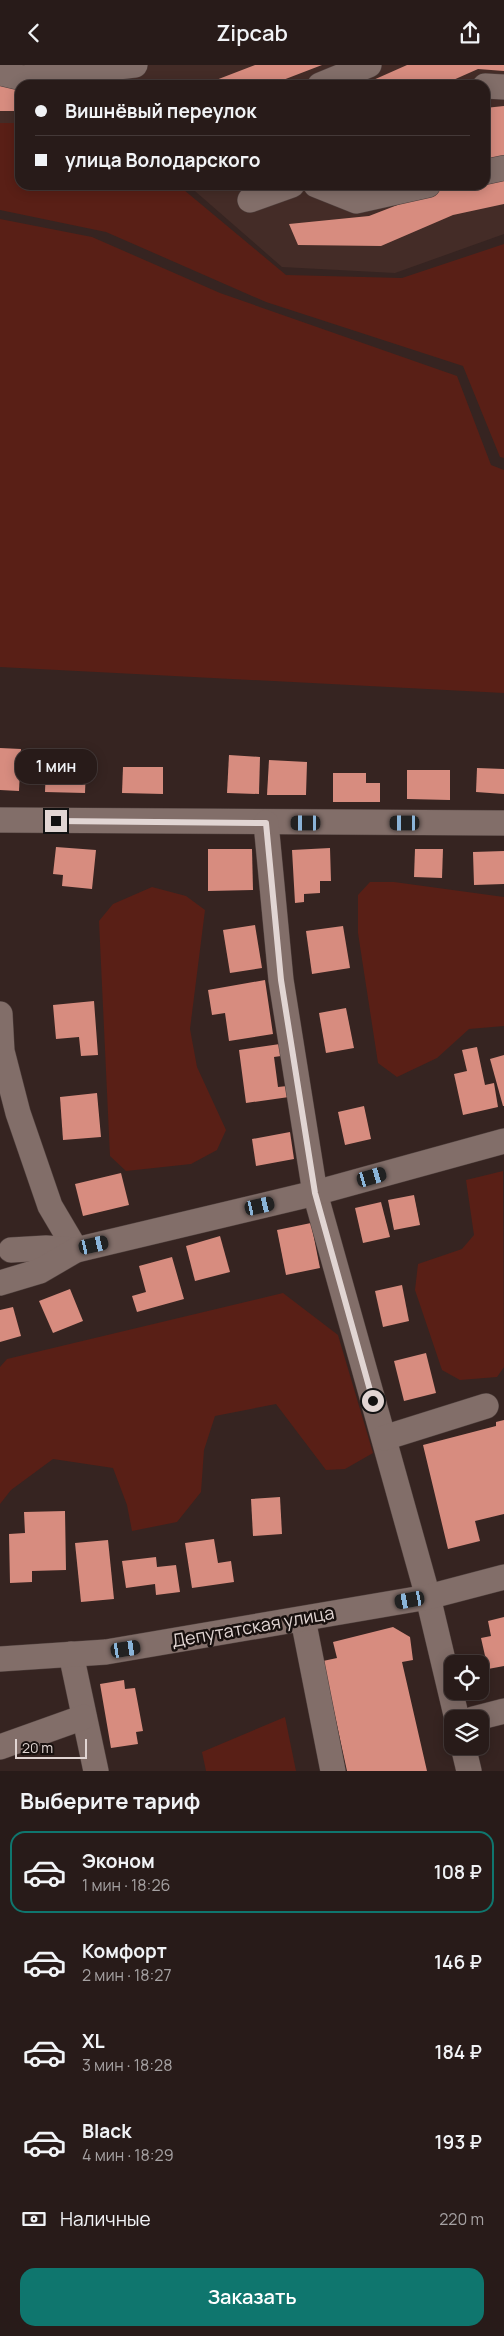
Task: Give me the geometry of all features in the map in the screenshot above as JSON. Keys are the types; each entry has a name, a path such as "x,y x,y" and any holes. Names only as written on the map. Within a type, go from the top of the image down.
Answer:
{"street":[{"path":"0,73 22,78 135,65"},
{"path":"332,80 369,65"},
{"path":"490,86 504,87"},
{"path":"490,171 504,168"},
{"path":"250,200 278,190"},
{"path":"328,190 356,201 406,190"},
{"path":"0,820 504,823"},
{"path":"266,823 281,980 315,1193 428,1597 454,1710"},
{"path":"0,1014 9,1110 50,1206 76,1250"},
{"path":"0,1283 40,1271 76,1250 315,1193 504,1141"},
{"path":"11,1250 46,1248 76,1250"},
{"path":"384,1438 486,1406"},
{"name":"Депутатская улица","path":"0,1659 106,1652 428,1597 504,1577"},
{"path":"302,1619 333,1771"},
{"path":"71,1655 96,1771"},
{"path":"489,1715 504,1711"},
{"path":"0,1747 84,1717"},
{"path":"465,1755 469,1771"}],"shaded area":[{"path":"0,65 504,65 504,234 395,273 282,267 194,190 490,190 490,80 15,80 15,154 0,152"},
{"path":"0,123 15,123 15,190 184,190 286,275 402,278 504,244 504,458 500,457 463,366 266,302 106,232 0,210"},
{"path":"0,219 92,237 220,293 457,376 491,465 504,470 504,693 0,667"},
{"path":"370,882 394,882 504,897 504,1026 469,1029 437,1058 397,1077 378,1063 358,933 358,895"},
{"path":"152,887 186,896 205,910 190,1029 197,1067 226,1130 217,1150 191,1164 126,1171 110,1156 99,921 113,904"},
{"path":"503,1171 504,1367 497,1377 460,1380 442,1370 415,1290 418,1264 462,1249 474,1235 466,1180"},
{"path":"283,1293 338,1335 373,1453 345,1469 326,1470 276,1404 215,1416 204,1450 201,1492 177,1522 132,1531 127,1505 113,1468 53,1459 11,1490 0,1504 0,1367 7,1359"},
{"path":"285,1717 296,1771 206,1771 202,1752"}],"building":[{"path":"255,65 322,65 283,80 216,80"},
{"path":"407,65 504,65 504,71 478,69 453,80 373,80"},
{"path":"0,85 15,86 15,111 0,111"},
{"path":"504,106 504,156 490,158 490,107"},
{"path":"504,176 504,204 453,215 381,246 298,245 289,224 369,216 440,190 490,190 490,179"},
{"path":"0,748 21,749 19,791 0,790"},
{"path":"229,755 260,757 259,794 227,793"},
{"path":"269,760 307,762 306,795 267,795"},
{"path":"46,765 86,766 85,793 45,792"},
{"path":"123,767 163,767 163,794 122,793"},
{"path":"477,768 504,769 504,794 476,792"},
{"path":"407,770 450,770 450,800 407,799"},
{"path":"333,773 366,773 366,783 380,783 380,802 333,802"},
{"path":"56,847 96,850 92,889 62,886 63,875 53,874"},
{"path":"330,848 331,881 320,881 320,893 304,894 304,902 295,903 292,850"},
{"path":"208,849 252,849 253,890 208,891"},
{"path":"415,849 443,849 442,878 414,877"},
{"path":"504,851 504,884 474,885 473,852"},
{"path":"255,925 262,968 230,973 223,930"},
{"path":"343,926 350,968 312,974 306,931"},
{"path":"265,980 273,1034 229,1041 225,1013 212,1015 208,990"},
{"path":"94,1001 98,1055 81,1056 79,1037 56,1039 53,1005"},
{"path":"346,1008 354,1048 326,1053 319,1013"},
{"path":"280,1044 281,1056 274,1057 278,1087 287,1086 289,1097 246,1103 239,1050"},
{"path":"477,1047 485,1085 494,1083 498,1107 463,1115 454,1074 467,1071 462,1050"},
{"path":"504,1055 504,1106 503,1106 490,1059"},
{"path":"97,1093 101,1137 63,1140 60,1097"},
{"path":"364,1106 371,1139 345,1145 338,1112"},
{"path":"290,1132 294,1159 256,1166 252,1139"},
{"path":"121,1173 129,1205 83,1216 75,1184"},
{"path":"414,1195 420,1225 394,1230 388,1200"},
{"path":"381,1202 390,1237 363,1243 355,1208"},
{"path":"311,1223 320,1268 286,1275 277,1230"},
{"path":"220,1236 230,1272 195,1281 186,1246"},
{"path":"172,1257 184,1299 137,1312 132,1296 146,1292 139,1266"},
{"path":"402,1285 409,1321 383,1327 375,1291"},
{"path":"70,1289 83,1321 53,1333 39,1301"},
{"path":"13,1307 21,1336 0,1342 0,1310"},
{"path":"426,1353 436,1393 404,1401 394,1361"},
{"path":"504,1420 504,1514 475,1521 480,1541 448,1549 423,1445 496,1426 496,1422"},
{"path":"280,1497 282,1534 253,1536 251,1499"},
{"path":"65,1511 66,1570 32,1571 32,1582 10,1583 9,1534 25,1533 24,1512"},
{"path":"214,1539 218,1563 231,1561 234,1582 192,1588 185,1543"},
{"path":"108,1540 114,1599 81,1602 75,1543"},
{"path":"156,1557 157,1567 176,1565 180,1592 156,1595 155,1584 126,1588 122,1561"},
{"path":"504,1617 504,1666 489,1669 489,1655 485,1655 481,1638 491,1636 488,1621"},
{"path":"393,1627 410,1637 413,1660 402,1662 427,1771 347,1771 323,1661 337,1658 333,1642"},
{"path":"124,1680 125,1689 135,1688 143,1731 136,1732 138,1744 111,1748 100,1684"}],"route":[{"path":"56,821 266,823 281,980 315,1193 373,1401"}]}
